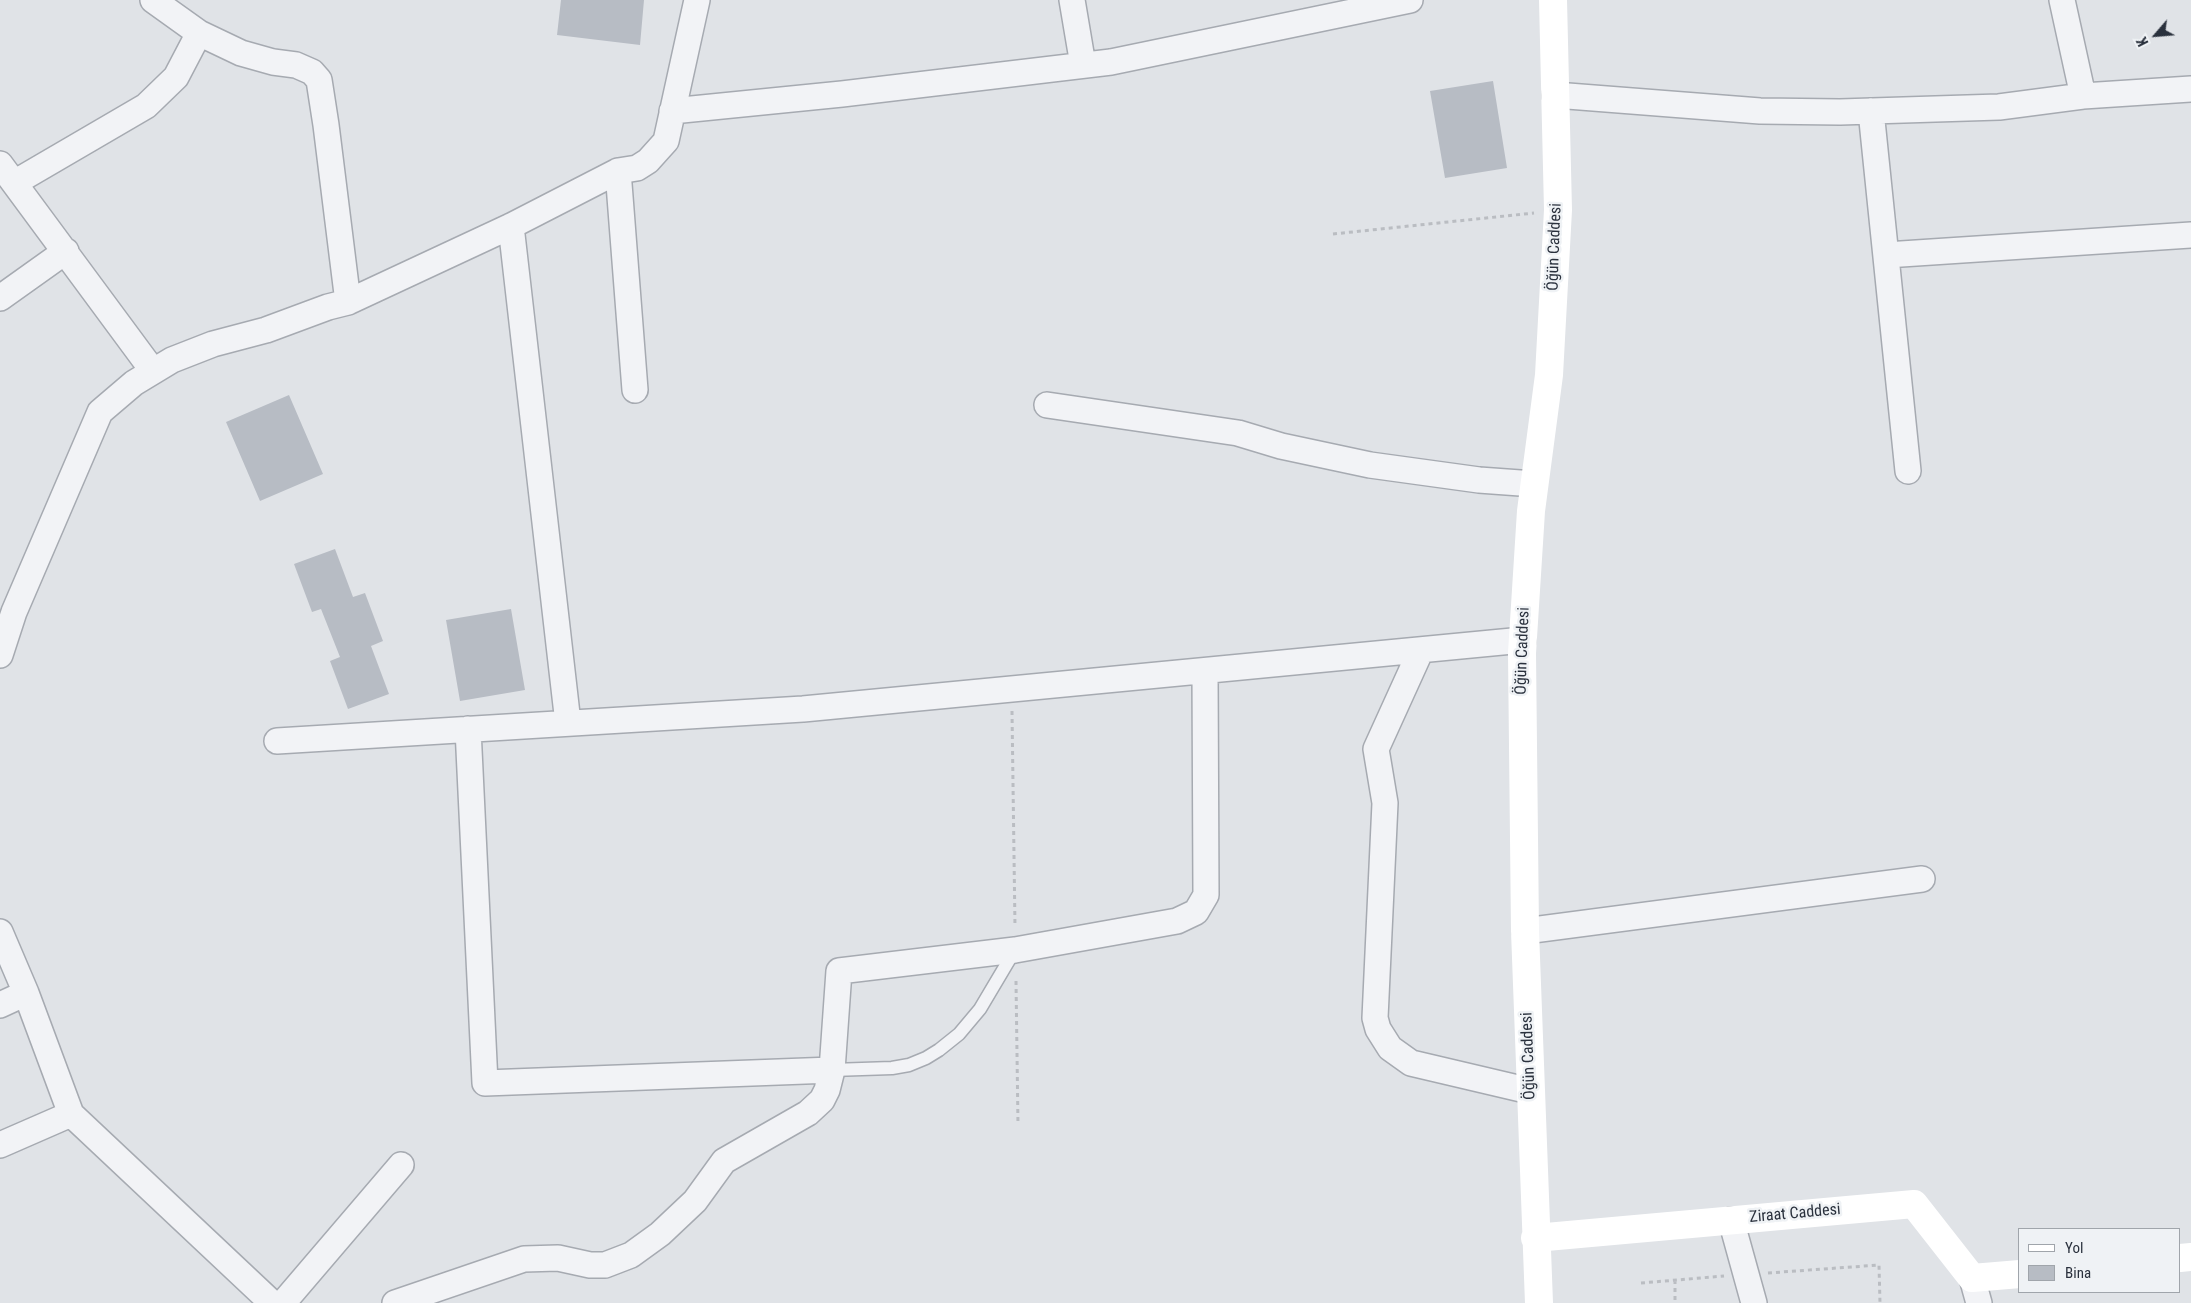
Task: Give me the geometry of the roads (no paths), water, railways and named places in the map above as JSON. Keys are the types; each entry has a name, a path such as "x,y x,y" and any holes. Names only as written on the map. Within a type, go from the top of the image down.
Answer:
{"street":[{"path":"153,0 199,33 241,53 273,62 296,65 312,72 319,80 348,302"},
{"path":"0,655 14,612 100,412 134,383 192,351 266,330 328,306 348,302 511,226 618,171 637,168 658,152 666,141 697,0"},
{"path":"1072,0 1083,65"},
{"path":"672,111 842,94 1111,62 1334,8 1410,0"},
{"name":"Öğün Caddesi","path":"1539,1303 1535,1238 1525,931 1522,726 1526,580 1534,484 1550,375 1558,210 1553,0"},
{"path":"2062,0 2083,96"},
{"path":"153,371 66,251 7,174 146,106 176,77 199,33"},
{"path":"1555,95 1760,111 1871,111 2000,107 2083,96 2191,88"},
{"path":"1871,111 1908,471"},
{"path":"618,171 635,390"},
{"path":"511,226 568,723"},
{"path":"1886,255 2191,235"},
{"path":"0,298 66,251"},
{"path":"1047,405 1238,433 1281,446 1370,466 1479,480 1534,484"},
{"path":"277,741 803,709 1523,640"},
{"path":"1421,650 1376,749 1385,803 1375,1018 1378,1029 1390,1048 1411,1062 1530,1091"},
{"path":"395,1303 524,1259 558,1258 590,1266 605,1265 631,1255 678,1218 710,1182 724,1162 816,1107 827,1090 832,1070 839,971 1015,950 1177,921 1190,916 1202,904 1206,895 1204,671"},
{"path":"468,729 485,1083 832,1070"},
{"path":"1525,931 1922,879"},
{"path":"0,932 26,993 71,1114 272,1303"},
{"path":"0,1005 26,993"},
{"path":"0,1145 71,1114"},
{"path":"283,1303 401,1165"},
{"name":"Ziraat Caddesi","path":"1535,1238 1914,1204 1976,1291 2018,1275"},
{"path":"1731,1220 1754,1303"}],"lane":[{"path":"832,1070 892,1068 909,1065 939,1050 959,1034 980,1009 1015,950"}]}
